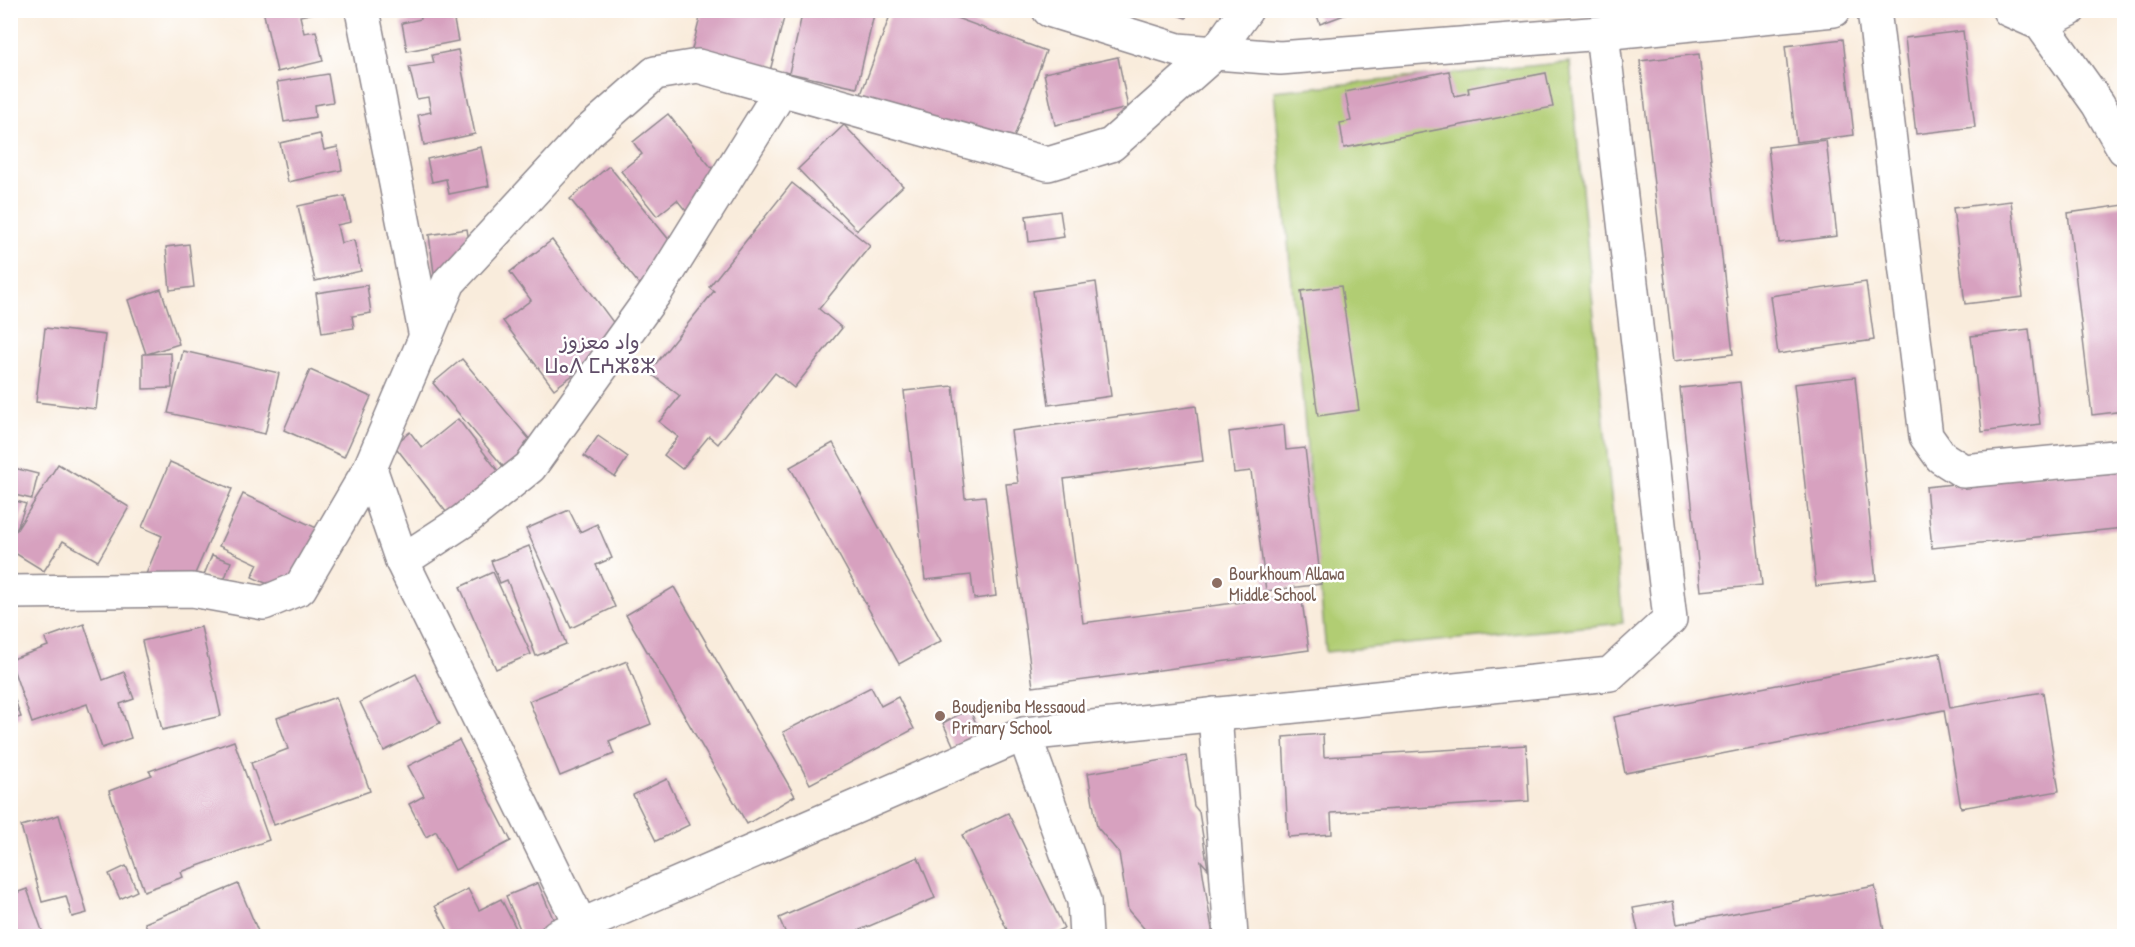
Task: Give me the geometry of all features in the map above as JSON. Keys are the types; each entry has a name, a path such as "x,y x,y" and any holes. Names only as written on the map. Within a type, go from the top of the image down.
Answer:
{"street":[{"path":"362,10 426,337"},
{"path":"1049,10 1178,50 1280,58 1602,33 1834,10"},
{"path":"10,592 192,590 264,603 300,588 370,468 449,282 587,133 655,73 698,66 1048,164 1111,145 1215,53 1246,10"},
{"path":"1874,10 1926,436 1941,457 1963,471 2124,456"},
{"path":"2009,10 2055,17 2098,104 2124,148"},
{"path":"370,468 402,561 569,931 1024,734 1610,674 1670,619 1602,33"},
{"path":"402,561 463,521 530,467 657,290 782,89"},
{"path":"1215,714 1232,936"},
{"path":"1024,734 1084,901 1086,936"}],"green space":[{"path":"1570,62 1623,623 1326,652 1274,91"}],"building":[{"path":"263,10 313,10 314,13 300,16 304,33 316,31 323,61 277,72"},
{"path":"419,10 452,10 458,41 407,51 402,23 421,19"},
{"path":"702,10 786,10 770,71 692,49"},
{"path":"803,10 875,10 857,88 789,73"},
{"path":"892,10 935,10 1046,51 1009,151 860,97"},
{"path":"1162,10 1188,10 1186,18"},
{"path":"1315,10 1355,10 1355,11 1320,24"},
{"path":"1963,31 1975,127 1916,134 1905,38"},
{"path":"1843,39 1854,135 1796,142 1785,46"},
{"path":"458,50 475,134 424,145 418,115 431,112 428,97 417,99 409,67 434,63 432,55"},
{"path":"1699,54 1733,354 1674,361 1640,61"},
{"path":"1118,57 1128,108 1055,125 1044,73"},
{"path":"1449,71 1454,96 1469,93 1468,88 1546,73 1553,107 1344,148 1340,123 1351,121 1345,92"},
{"path":"328,74 333,102 314,105 315,117 284,122 277,82"},
{"path":"668,114 723,182 686,211 677,200 657,216 621,171 642,154 633,142"},
{"path":"844,125 903,186 857,230 798,169"},
{"path":"320,134 324,150 338,147 342,170 288,182 280,143"},
{"path":"1826,140 1837,236 1779,243 1768,147"},
{"path":"481,147 489,186 449,194 446,179 432,182 427,159"},
{"path":"609,166 679,252 639,284 570,199"},
{"path":"792,183 870,246 819,309 842,328 794,388 775,373 718,444 709,436 682,469 664,455 678,437 659,422 680,396 649,372 714,291 709,287"},
{"path":"345,196 351,222 337,225 341,243 354,240 361,271 315,281 298,206"},
{"path":"2011,201 2023,297 1965,304 1953,208"},
{"path":"2124,205 2124,411 2092,415 2068,213"},
{"path":"1060,211 1064,237 1029,242 1026,216"},
{"path":"467,229 473,267 434,273 429,235"},
{"path":"552,240 624,337 554,389 503,321 531,300 510,272"},
{"path":"189,244 194,287 170,290 166,247"},
{"path":"1096,282 1111,396 1049,405 1033,291"},
{"path":"1866,282 1874,340 1778,354 1770,296"},
{"path":"367,285 371,313 352,316 354,328 322,333 316,293"},
{"path":"1341,286 1359,410 1318,416 1301,291"},
{"path":"161,289 179,344 147,354 171,353 172,388 143,389 143,354 146,354 128,300"},
{"path":"45,328 105,335 96,409 36,402"},
{"path":"2029,329 2040,424 1982,432 1971,336"},
{"path":"183,351 279,373 265,434 168,413"},
{"path":"462,359 536,447 507,471 433,383"},
{"path":"310,370 371,397 344,457 284,430"},
{"path":"1855,377 1876,580 1816,586 1794,384"},
{"path":"1740,382 1762,585 1701,591 1680,388"},
{"path":"953,386 965,498 985,496 996,596 974,599 971,575 925,580 904,391"},
{"path":"1196,406 1203,461 1064,479 1083,623 1301,594 1309,650 1033,687 1006,484 1018,483 1011,431"},
{"path":"458,419 502,476 450,517 394,445 410,432 422,448"},
{"path":"1284,425 1286,450 1305,448 1321,584 1266,591 1251,471 1234,473 1229,432"},
{"path":"598,436 628,457 615,477 584,456"},
{"path":"833,443 941,641 899,664 790,467"},
{"path":"170,462 232,489 187,592 146,574 162,536 142,527"},
{"path":"58,464 129,507 98,561 63,541 44,571 10,550 10,499 26,504 16,531"},
{"path":"2124,466 2124,528 1932,548 1926,487"},
{"path":"10,467 38,474 32,499 10,494"},
{"path":"243,494 321,530 292,595 252,577 258,564 219,546"},
{"path":"569,510 580,532 597,524 612,558 596,565 615,607 571,628 526,529"},
{"path":"529,546 566,644 536,656 507,580 500,583 491,561"},
{"path":"212,555 231,562 223,583 204,575"},
{"path":"493,572 531,654 496,669 460,587"},
{"path":"674,587 795,796 747,824 626,615"},
{"path":"84,624 103,680 124,672 134,699 120,704 131,738 102,748 87,704 32,723 10,660 48,646 45,638"},
{"path":"201,627 221,716 162,730 142,641"},
{"path":"1940,653 1950,708 2043,692 2059,791 1961,808 1944,710 1625,773 1614,717"},
{"path":"627,661 651,724 609,741 614,754 560,776 529,701"},
{"path":"416,674 440,723 384,751 360,702"},
{"path":"10,686 21,717 10,720"},
{"path":"871,687 881,706 898,697 914,729 810,784 783,732"},
{"path":"336,697 370,791 274,825 251,763 288,749 277,718"},
{"path":"969,709 981,733 954,747 943,723"},
{"path":"1323,734 1324,757 1526,745 1529,801 1331,813 1332,834 1288,837 1283,737"},
{"path":"459,740 511,841 455,870 436,831 426,837 409,804 424,796 408,766"},
{"path":"234,741 269,840 181,872 183,877 144,891 109,791 152,775 149,771"},
{"path":"1186,756 1194,806 1199,812 1208,869 1201,861 1213,936 1144,936 1148,933 1128,910 1119,853 1097,827 1088,773"},
{"path":"667,779 689,825 656,841 633,795"},
{"path":"1008,813 1064,928 1047,936 1010,936 962,835"},
{"path":"59,815 87,913 72,917 66,896 42,902 21,826"},
{"path":"918,857 935,898 846,936 787,936 779,918"},
{"path":"126,866 137,891 120,899 109,874"},
{"path":"538,883 557,928 537,936 523,936 506,896"},
{"path":"238,884 260,936 150,936 145,923"},
{"path":"1875,886 1885,936 1639,936 1633,908 1673,901 1677,924"},
{"path":"27,889 44,936 10,936 10,895"},
{"path":"468,889 479,910 501,899 520,936 451,936 435,906"}],"place":[{"name":"Bourkhoum Allawa Middle School","path":"1217,583"},
{"name":"Boudjeniba Messaoud Primary School","path":"940,716"}],"district":[{"name":"واد معزوز ⵡⴰⴷ ⵎⵄⵣⵓⵣ","path":"600,353"}]}
